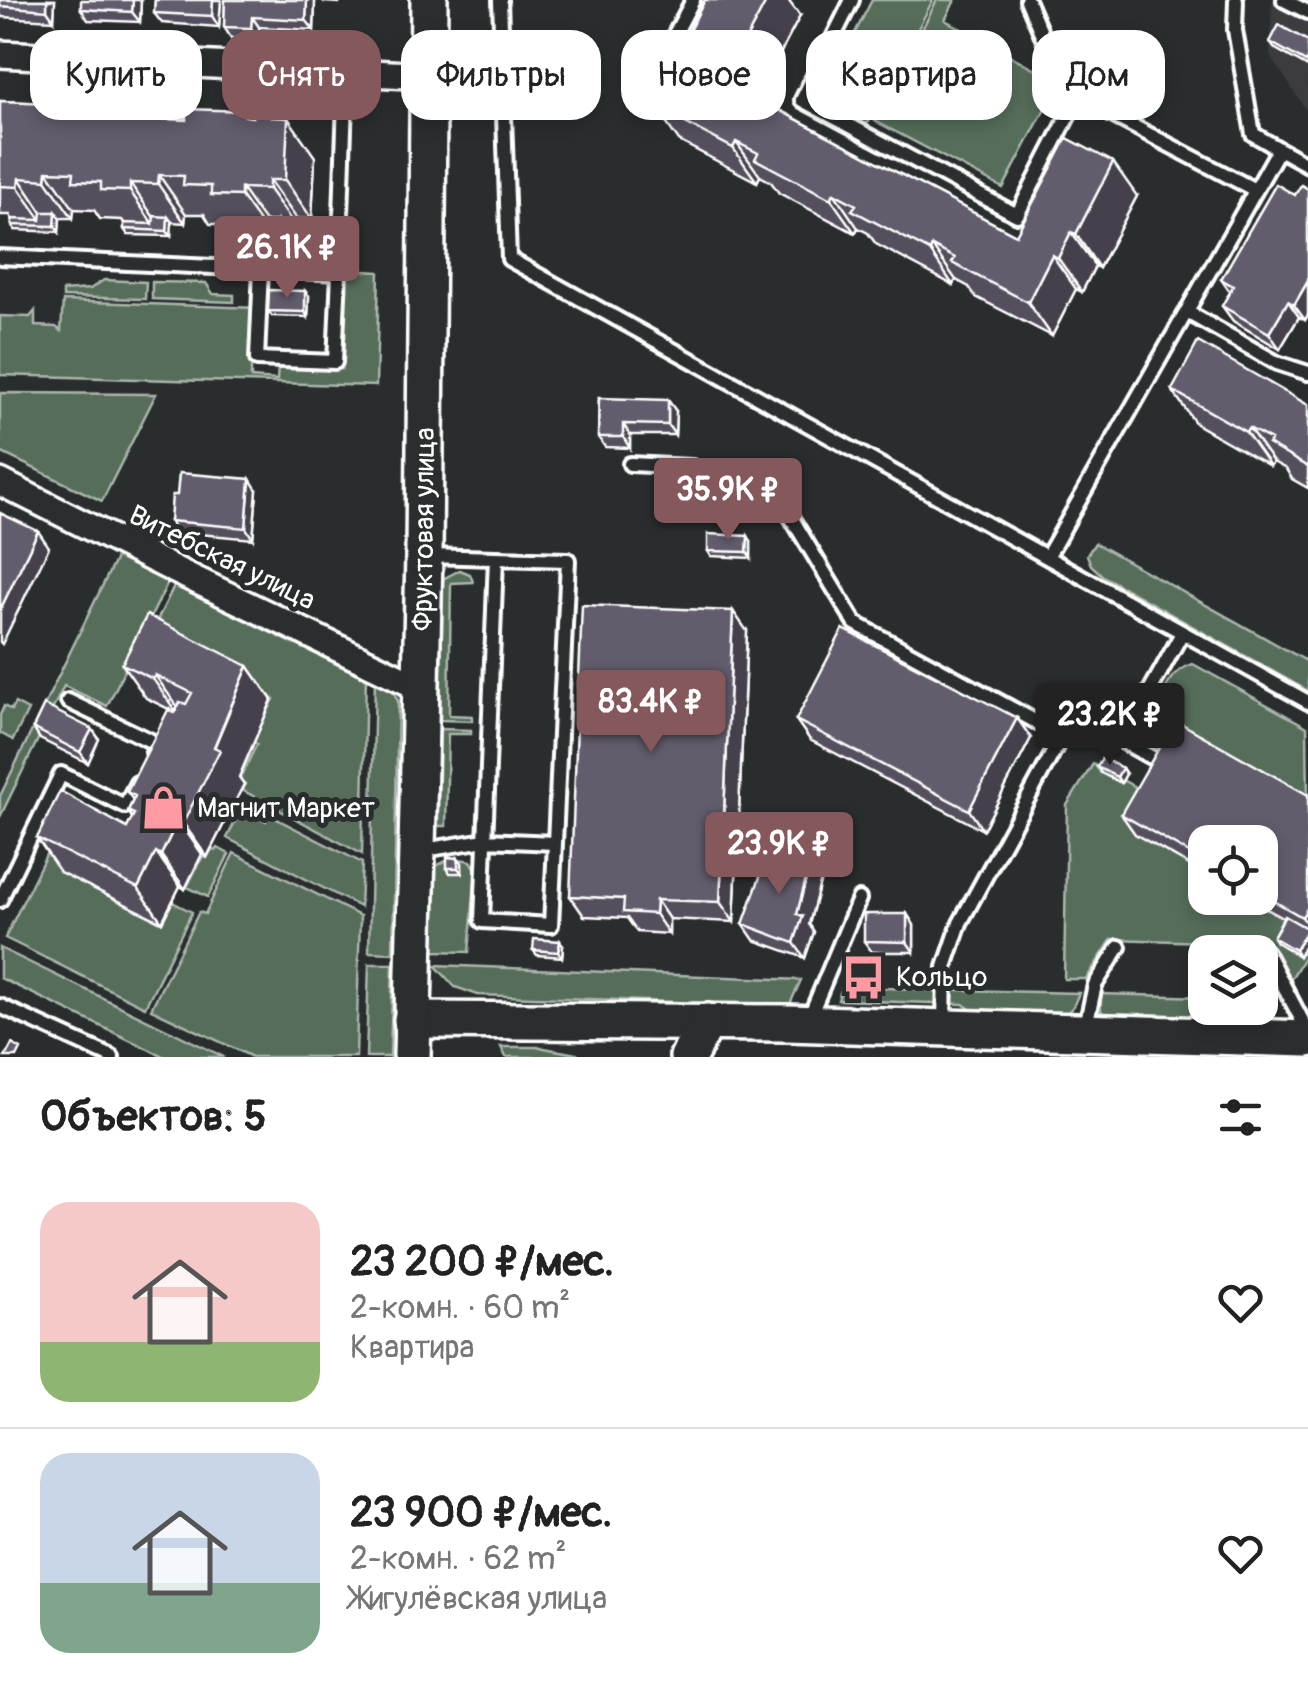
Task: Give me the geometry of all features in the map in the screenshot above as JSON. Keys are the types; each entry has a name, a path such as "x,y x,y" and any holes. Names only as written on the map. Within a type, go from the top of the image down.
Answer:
{"street":[{"name":"Фруктовая улица","path":"429,30 430,0"},
{"path":"0,54 222,66"},
{"name":"Фруктовая улица","path":"412,1057 424,556 428,120"},
{"name":"Витебская улица","path":"0,482 419,687"},
{"path":"412,1020 807,1024 1085,1032 1126,1039 1308,1036"},
{"path":"688,1057 707,1022"}],"lane":[{"path":"500,0 509,259 1308,702"},
{"path":"677,30 694,0"},
{"path":"852,0 802,100 1017,215 1066,120"},
{"path":"1027,0 1040,30"},
{"path":"1236,0 1235,30 1253,134 1308,166"},
{"path":"1284,0 1308,12"},
{"path":"261,269 257,359 335,362 344,120"},
{"path":"1122,120 1256,190"},
{"path":"1047,557 1279,149"},
{"path":"0,257 338,273"},
{"path":"1187,312 1276,363 1308,373"},
{"path":"630,464 692,467 786,509 855,623 1062,736 960,923 945,966 944,1028"},
{"path":"424,556 496,558 568,560 551,924 482,921 496,558"},
{"path":"1156,760 1122,741 1182,633"},
{"path":"68,700 156,744 149,760"},
{"path":"0,900 60,774 125,806 141,775"},
{"path":"416,851 485,840 555,842"},
{"path":"807,1024 860,899"},
{"path":"1085,1032 1095,985 1119,948"},
{"path":"1278,976 1308,1036"},
{"path":"0,1006 112,1057"}],"shaded area":[{"path":"1272,0 1308,0 1308,113 1270,55"}],"green space":[{"path":"872,0 933,0 917,30 856,30"},
{"path":"937,0 955,0 945,20 963,30 922,30"},
{"path":"1012,57 1032,67 1032,120 1039,120 1003,188 875,121 1012,120"},
{"path":"346,270 379,272 376,386 0,375 0,316 30,317 35,311 35,326 61,331 63,301 257,308 251,378 277,380 278,366 342,369"},
{"path":"104,280 146,282 145,299 63,297 63,291 90,289"},
{"path":"152,282 206,283 213,294 234,295 234,302 152,299"},
{"path":"0,393 156,394 102,501 0,452"},
{"path":"1095,543 1308,662 1308,691 1103,576 1087,555"},
{"path":"117,556 168,582 107,706 64,686 0,817 0,796"},
{"path":"460,570 470,574 473,582 451,583 449,715 472,716 472,721 440,720 443,579"},
{"path":"176,582 366,673 362,854 242,790 245,784 239,780 274,699 170,647 140,655"},
{"path":"1193,664 1307,727 1308,805 1160,721 1156,713 1165,690 1179,671"},
{"path":"375,678 391,687 398,701 393,953 369,952"},
{"path":"15,703 28,710 13,740 0,733 0,715 4,706 11,710"},
{"path":"440,729 471,730 471,734 448,734 446,826 438,826"},
{"path":"1093,764 1155,798 1188,848 1188,915 1278,915 1308,932 1308,951 1289,982 1278,962 1278,935 1188,935 1188,941 1112,939 1086,979 1064,979 1067,805"},
{"path":"242,808 266,821 269,815 362,863 360,907 227,838"},
{"path":"66,814 83,824 60,872 161,922 172,902 192,912 145,1007 5,938"},
{"path":"212,849 229,854 208,897 187,887 203,856 207,858"},
{"path":"234,853 360,916 356,1057 252,1057 151,1009 199,912 205,914"},
{"path":"452,858 471,861 476,869 469,952 434,951 436,866"},
{"path":"0,948 224,1057 165,1057 0,978"},
{"path":"369,964 393,964 390,1057 366,1057"},
{"path":"435,965 801,980 789,1006 478,995 455,987"},
{"path":"842,987 1079,993 1062,1018 982,1017 963,1004 838,1000"},
{"path":"1101,994 1188,997 1188,1020 1107,1017 1101,1011"},
{"path":"501,1047 539,1047 576,1054 506,1057"}],"building":[{"path":"0,0 47,0 47,10 0,6"},
{"path":"81,0 133,0 132,12 81,9"},
{"path":"155,0 213,0 212,16 154,13"},
{"path":"225,0 307,0 306,20 252,17 251,28 224,27"},
{"path":"705,0 767,0 751,30 690,30"},
{"path":"1279,25 1308,41 1306,62 1270,42"},
{"path":"0,101 30,102 30,120 202,120 202,110 222,110 222,120 288,120 285,180 269,180 269,189 241,188 241,196 211,195 211,186 183,185 184,176 159,175 158,184 130,183 130,191 101,190 101,182 73,181 74,172 47,171 46,180 19,178 18,187 0,186"},
{"path":"786,114 1016,235 1067,138 1113,162 1076,234 1071,232 1058,258 1052,255 1028,302 952,263 955,258 932,246 930,251 852,210 856,205 834,193 831,199 755,159 758,153 736,142 733,148 680,120 786,120"},
{"path":"1276,184 1295,195 1301,185 1308,189 1308,281 1294,305 1288,301 1269,333 1222,306 1233,286 1221,279"},
{"path":"42,212 56,212 55,226 12,225 12,219 41,220"},
{"path":"154,216 168,217 167,231 124,229 124,223 153,224"},
{"path":"264,221 278,221 278,235 234,234 234,228 264,229"},
{"path":"269,290 305,291 305,312 268,311"},
{"path":"1198,342 1308,405 1308,467 1268,444 1271,440 1249,428 1246,432 1172,390"},
{"path":"599,398 668,400 668,425 623,424 623,437 598,437"},
{"path":"179,473 250,479 246,528 170,521"},
{"path":"0,513 38,531 0,610"},
{"path":"708,534 748,536 747,552 708,551"},
{"path":"582,605 733,611 720,902 656,900 655,914 623,912 624,899 570,896"},
{"path":"147,615 248,666 214,747 220,750 183,823 178,820 161,855 156,852 138,888 37,838 60,791 127,828 134,814 128,811 135,796 127,792 168,710 175,713 180,702 186,704 192,693 122,664"},
{"path":"843,629 1017,718 969,810 796,720"},
{"path":"44,705 92,729 80,752 33,728"},
{"path":"1175,720 1308,795 1308,907 1302,917 1278,903 1278,825 1188,825 1188,852 1121,814"},
{"path":"1102,758 1122,768 1117,777 1097,767"},
{"path":"794,841 825,852 817,873 810,863 789,856"},
{"path":"770,849 810,863 797,914 803,916 794,943 743,924"},
{"path":"447,857 458,858 458,868 447,868"},
{"path":"864,914 907,914 907,942 864,941"},
{"path":"1285,916 1308,929 1295,950 1274,935"},
{"path":"534,939 560,941 558,952 533,950"},
{"path":"12,1044 21,1049 17,1057 5,1057"}],"place":[{"name":"Магнит Маркет","path":"164,808"},
{"name":"Кольцо","path":"863,977"}]}
